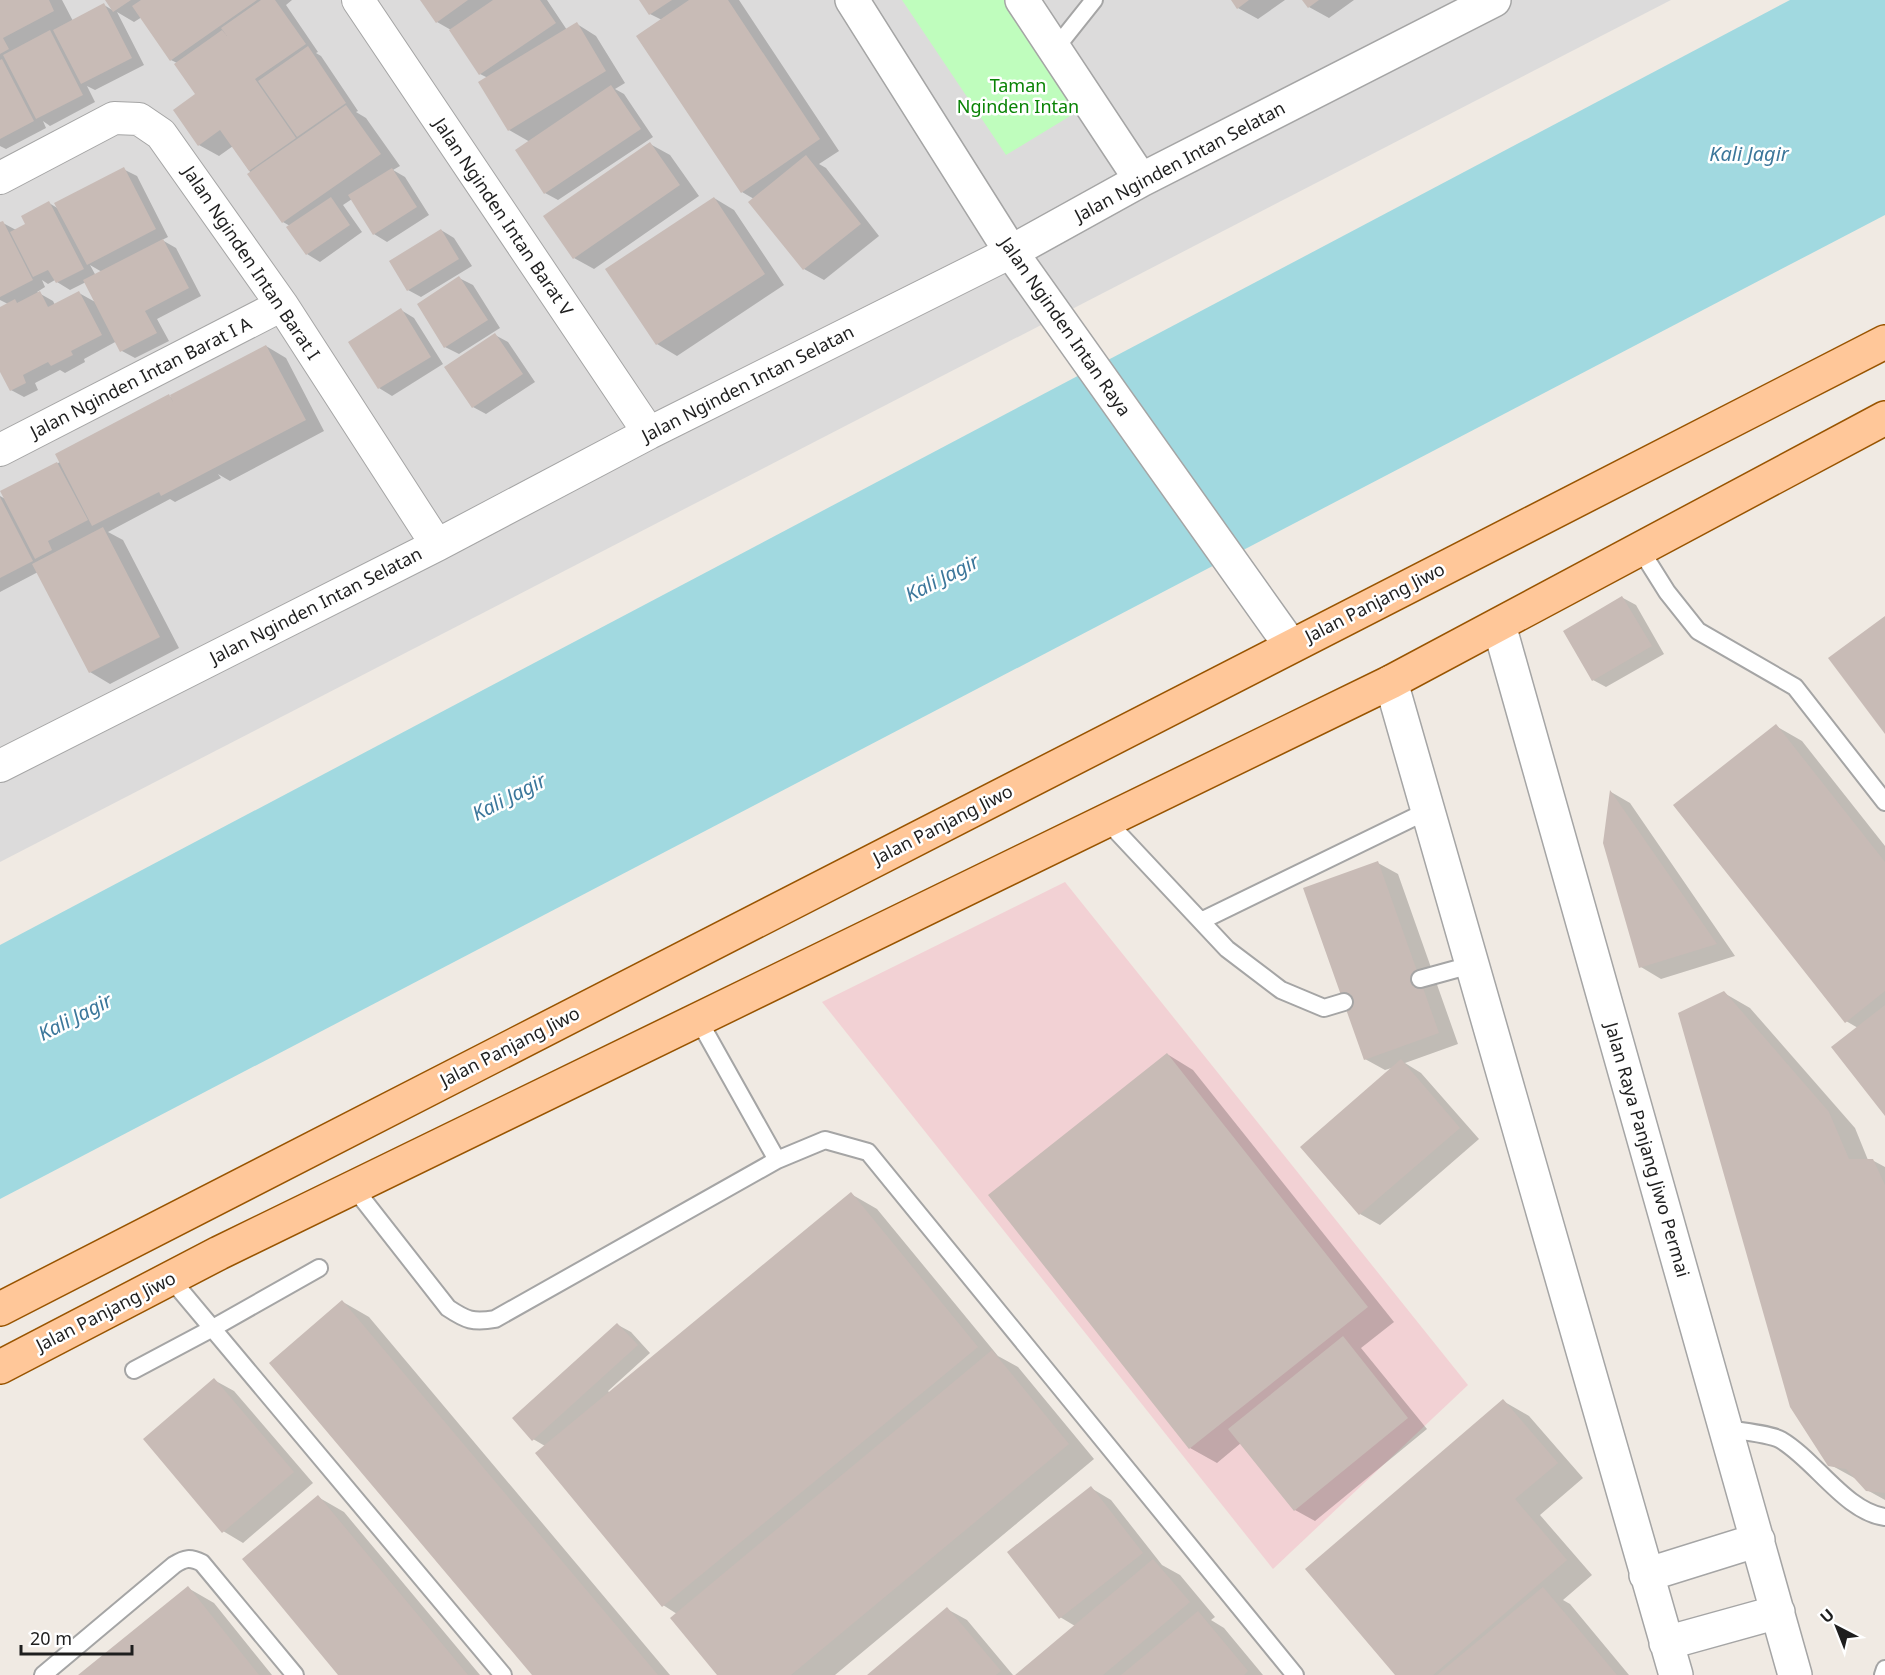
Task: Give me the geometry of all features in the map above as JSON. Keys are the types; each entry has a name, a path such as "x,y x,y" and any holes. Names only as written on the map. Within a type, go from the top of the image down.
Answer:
{"main road":[{"name":"Jalan Panjang Jiwo","path":"0,1309 1885,342"},
{"name":"Jalan Panjang Jiwo","path":"0,1367 171,1278 1391,682 1885,417"}],"street":[{"name":"Jalan Nginden Intan Barat V","path":"358,0 649,433"},
{"name":"Jalan Nginden Intan Raya","path":"852,0 1011,252 1292,646"},
{"path":"1022,0 1141,180"},
{"name":"Jalan Nginden Intan Selatan","path":"0,766 437,545 649,433 1011,252 1141,180 1494,0"},
{"name":"Jalan Nginden Intan Barat I","path":"0,178 114,118 140,119 161,134 282,305 437,545"},
{"name":"Jalan Nginden Intan Barat I A","path":"0,450 282,305"},
{"name":"Jalan Raya Panjang Jiwo Permai","path":"1499,625 1795,1675"},
{"path":"1391,682 1676,1675"},
{"path":"1646,1575 1758,1540"},
{"path":"1666,1643 1778,1612"}],"lane":[{"path":"1055,49 1094,0"},
{"path":"1640,549 1667,592 1698,631 1795,687 1885,802"},
{"path":"1202,921 1427,811"},
{"path":"1107,820 1227,949 1281,990 1324,1008 1344,1002"},
{"path":"1420,980 1472,965"},
{"path":"699,1020 777,1161"},
{"path":"354,1188 448,1308 463,1318 480,1322 495,1319 777,1161 825,1140 868,1152 1295,1675"},
{"path":"134,1370 319,1268"},
{"path":"171,1278 503,1675"},
{"path":"1726,1429 1779,1438 1855,1505 1867,1512 1885,1517"},
{"path":"43,1675 174,1565 184,1559 192,1558 202,1563 295,1675"},
{"path":"1883,1675 1885,1669"}],"shaded area":[{"path":"0,0 1671,0 0,862"},
{"path":"1065,882 1468,1385 1273,1569 822,1002"}],"green space":[{"name":"Taman Nginden Intan","path":"902,0 1004,0 1080,110 1006,155"}],"water":[{"name":"Kali Jagir","path":"1790,0 1885,0 1885,215 0,1199 0,945"}],"building":[{"path":"0,0 49,0 54,11 3,38 9,49 0,54"},
{"path":"105,0 131,0 113,12"},
{"path":"141,0 257,0 170,61 132,6"},
{"path":"261,0 275,0 306,44 255,79 296,138 249,171 220,130 198,146 173,110 195,94 174,64 222,30 227,36 221,28"},
{"path":"420,0 468,0 436,23"},
{"path":"493,0 540,0 556,23 479,75 449,30"},
{"path":"639,0 672,0 649,15"},
{"path":"689,0 728,0 820,139 741,193 636,36"},
{"path":"1231,0 1249,0 1237,9"},
{"path":"1302,0 1319,0 1308,8"},
{"path":"104,3 132,58 81,84 53,30"},
{"path":"577,22 606,71 508,131 478,82"},
{"path":"50,30 83,95 36,119 3,55"},
{"path":"308,46 346,103 297,137 258,81"},
{"path":"2,59 34,121 0,139 0,60"},
{"path":"611,85 641,129 544,194 515,150"},
{"path":"346,105 381,154 282,223 247,174"},
{"path":"650,142 680,185 573,259 543,216"},
{"path":"806,155 861,224 803,270 748,202"},
{"path":"124,167 156,229 87,265 54,203"},
{"path":"392,168 417,207 373,235 348,195"},
{"path":"331,197 350,225 306,255 286,227"},
{"path":"714,197 765,274 656,345 605,269"},
{"path":"49,201 84,269 56,283 48,270 33,277 10,232 25,224 21,216"},
{"path":"3,221 33,280 0,297 0,222"},
{"path":"441,229 459,259 407,291 389,261"},
{"path":"163,239 189,288 145,311 157,333 120,352 83,280"},
{"path":"459,276 488,320 444,348 417,304"},
{"path":"40,291 48,307 79,291 102,335 71,351 73,355 51,366 48,362 23,375 26,383 10,391 0,372 0,307 15,299 17,303"},
{"path":"401,308 431,357 378,389 348,342"},
{"path":"495,333 523,374 472,408 444,367"},
{"path":"266,345 306,420 161,496 159,492 92,526 55,454 169,394 173,402 170,395"},
{"path":"57,462 88,520 48,541 52,550 35,559 0,491"},
{"path":"0,497 33,561 0,578"},
{"path":"103,527 160,637 89,673 32,564"},
{"path":"1622,596 1652,646 1592,681 1563,631"},
{"path":"1885,616 1885,734 1828,658"},
{"path":"1776,724 1885,862 1885,991 1845,1023 1673,805"},
{"path":"1610,790 1717,944 1639,968 1603,843"},
{"path":"1378,861 1439,1033 1364,1060 1303,888"},
{"path":"1724,991 1829,1112 1849,1159 1873,1159 1885,1185 1885,1493 1866,1491 1846,1469 1828,1466 1790,1407 1678,1013"},
{"path":"1885,1005 1885,1116 1831,1047"},
{"path":"1167,1053 1368,1307 1189,1449 988,1195"},
{"path":"1401,1059 1460,1128 1359,1215 1300,1147"},
{"path":"851,1192 978,1347 662,1607 535,1453"},
{"path":"342,1300 658,1675 532,1675 269,1363"},
{"path":"617,1323 638,1345 532,1441 512,1418"},
{"path":"1343,1336 1408,1418 1294,1511 1228,1429"},
{"path":"992,1350 1069,1444 791,1675 717,1675 670,1618"},
{"path":"214,1378 294,1472 222,1533 143,1439"},
{"path":"1503,1399 1558,1463 1515,1499 1567,1560 1433,1675 1395,1675 1305,1569"},
{"path":"1091,1486 1143,1553 1059,1619 1007,1552"},
{"path":"318,1495 468,1675 338,1675 242,1559"},
{"path":"1153,1559 1190,1602 1103,1675 1015,1675"},
{"path":"188,1586 259,1675 78,1675"},
{"path":"1543,1587 1617,1675 1437,1675"},
{"path":"947,1607 1001,1671 996,1675 867,1675"},
{"path":"1198,1611 1248,1671 1244,1675 1121,1675"}]}
